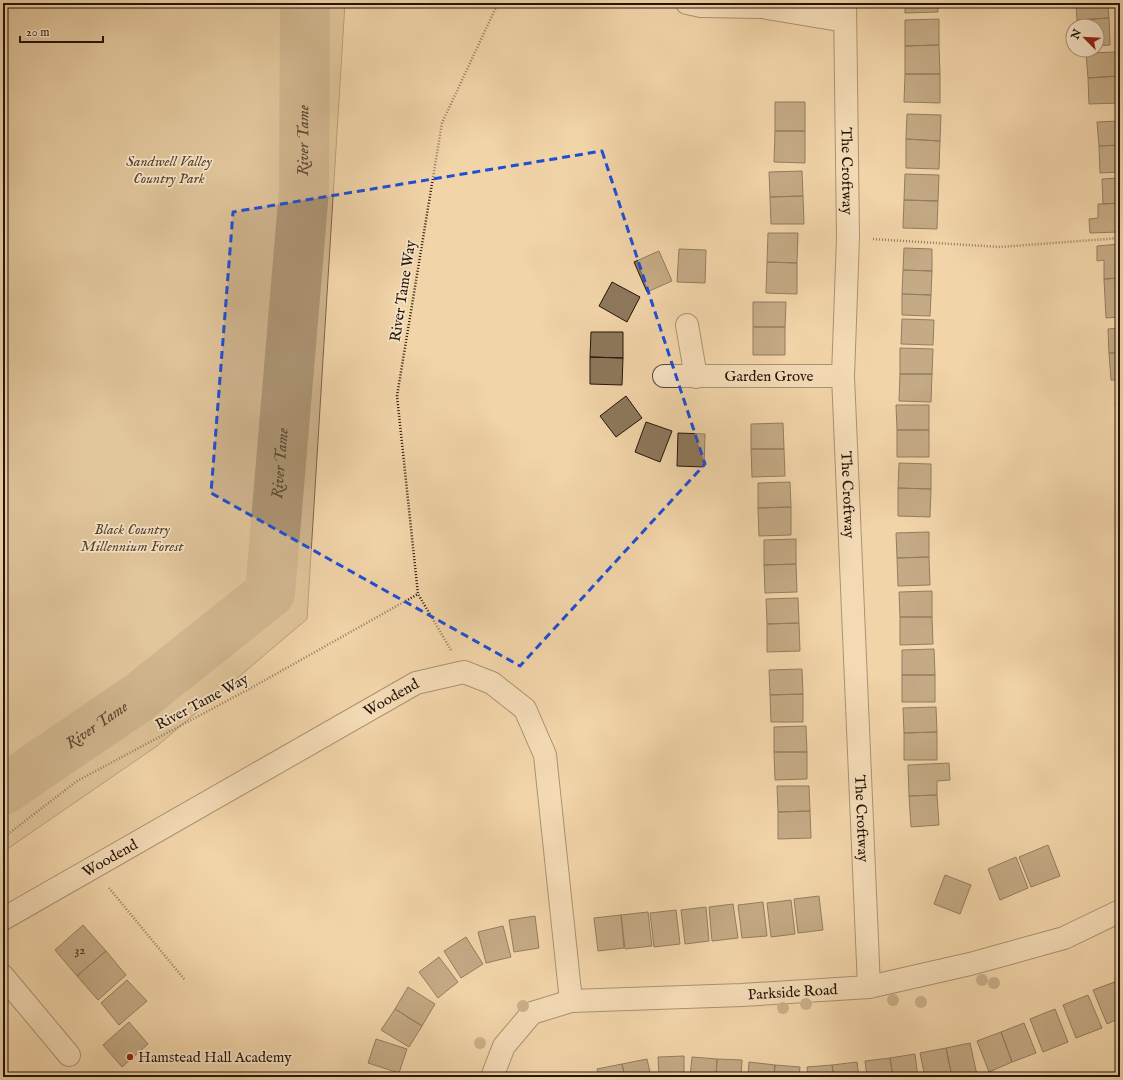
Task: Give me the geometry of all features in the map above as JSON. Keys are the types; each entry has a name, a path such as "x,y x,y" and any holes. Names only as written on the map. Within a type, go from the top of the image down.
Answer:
{"street":[{"path":"687,3 701,6 762,7 845,12"},
{"name":"The Croftway","path":"845,12 848,236 843,376 869,987"},
{"path":"687,326 696,377"},
{"name":"Garden Grove","path":"664,376 843,376"},
{"path":"464,672 492,683 525,709 545,755 571,1001"},
{"name":"Woodend","path":"3,919 416,683 464,672"},
{"name":"Parkside Road","path":"492,1077 504,1046 532,1013 571,1001 742,995 869,987 970,964 1064,938 1120,911"},
{"path":"3,976 69,1055"}],"path":[{"name":"River Tame Way","path":"464,672 418,594 397,396 442,123 498,3"},
{"path":"848,236 882,240 1000,247 1120,238"},
{"name":"River Tame Way","path":"3,838 77,781 251,688 418,594"},
{"path":"92,868 185,980"}],"highlighted area":[{"path":"602,151 705,464 520,666 211,493 233,212"}],"green space":[{"name":"Sandwell Valley Country Park","path":"3,3 345,3 307,619 157,746 3,852"}],"building":[{"path":"905,3 938,3 938,12 905,13"},
{"path":"1076,3 1108,3 1109,18 1077,18"},
{"path":"1105,18 1109,18 1110,45 1105,45"},
{"path":"939,19 939,45 905,46 905,20"},
{"path":"939,45 940,74 905,74 905,46"},
{"path":"1105,52 1118,52 1119,76 1088,78 1086,58 1105,58"},
{"path":"905,74 940,74 940,103 904,102"},
{"path":"1119,76 1120,103 1089,104 1088,78"},
{"path":"775,102 805,102 805,131 775,131"},
{"path":"907,114 941,115 940,141 906,139"},
{"path":"1120,121 1120,145 1099,146 1097,122"},
{"path":"775,131 805,131 805,163 774,162"},
{"path":"906,139 940,141 939,169 906,168"},
{"path":"1120,145 1120,172 1100,173 1099,146"},
{"path":"802,171 803,196 770,197 769,172"},
{"path":"905,174 939,175 938,201 904,200"},
{"path":"1120,178 1120,203 1103,204 1102,179"},
{"path":"803,196 804,224 771,224 770,197"},
{"path":"904,200 938,201 937,229 903,228"},
{"path":"1120,203 1120,228 1118,229 1118,232 1090,233 1089,219 1098,218 1098,204"},
{"path":"768,233 798,233 797,263 767,262"},
{"path":"1120,244 1120,278 1104,279 1104,260 1097,261 1097,246"},
{"path":"904,248 932,249 932,271 903,270"},
{"path":"679,249 706,250 705,283 677,282"},
{"path":"659,251 672,281 647,292 634,262"},
{"path":"767,262 797,263 797,294 766,293"},
{"path":"903,270 932,271 931,295 902,294"},
{"path":"1120,278 1120,317 1106,318 1104,279"},
{"path":"612,282 640,297 627,322 599,306"},
{"path":"902,294 931,295 930,316 902,315"},
{"path":"753,302 786,302 785,327 753,327"},
{"path":"902,319 934,320 933,345 901,344"},
{"path":"753,327 785,327 785,355 753,355"},
{"path":"1120,328 1120,353 1109,353 1108,329"},
{"path":"591,332 623,332 623,358 590,357"},
{"path":"900,348 933,349 932,374 900,374"},
{"path":"1109,353 1120,353 1120,380 1111,380"},
{"path":"590,357 623,358 622,385 590,384"},
{"path":"900,374 932,374 931,402 899,401"},
{"path":"626,396 642,418 616,437 600,416"},
{"path":"1115,402 1120,402 1120,426 1117,426"},
{"path":"896,405 929,405 929,430 897,430"},
{"path":"646,422 672,431 660,462 635,452"},
{"path":"783,423 784,449 751,449 751,424"},
{"path":"1117,426 1120,426 1120,453 1118,453"},
{"path":"897,430 929,430 929,457 897,457"},
{"path":"678,433 705,434 704,467 677,466"},
{"path":"751,449 784,449 785,476 752,477"},
{"path":"899,463 931,464 931,489 898,488"},
{"path":"790,482 791,507 758,508 758,483"},
{"path":"898,488 931,489 930,517 898,516"},
{"path":"791,507 791,535 759,536 758,508"},
{"path":"929,532 929,557 897,558 896,533"},
{"path":"796,539 796,564 764,565 764,540"},
{"path":"929,557 930,585 898,586 897,558"},
{"path":"796,564 797,592 765,593 764,565"},
{"path":"932,591 932,617 900,617 899,592"},
{"path":"798,598 799,623 767,624 766,599"},
{"path":"900,617 932,617 933,644 900,645"},
{"path":"799,623 800,651 767,652 767,624"},
{"path":"934,649 935,675 902,675 902,650"},
{"path":"802,669 803,694 770,695 769,670"},
{"path":"902,675 935,675 935,702 902,702"},
{"path":"803,694 803,722 771,722 770,695"},
{"path":"936,707 937,732 904,733 903,708"},
{"path":"806,726 807,752 774,752 774,727"},
{"path":"937,732 937,760 904,760 904,733"},
{"path":"774,752 807,752 807,779 775,780"},
{"path":"949,763 950,780 937,781 937,795 909,796 908,765"},
{"path":"777,786 809,786 810,811 778,812"},
{"path":"937,795 939,825 911,827 909,796"},
{"path":"810,811 811,838 778,839 778,812"},
{"path":"1048,845 1060,876 1031,887 1019,857"},
{"path":"1016,857 1028,888 1000,900 988,869"},
{"path":"945,875 971,885 960,914 934,904"},
{"path":"819,896 823,930 798,933 794,899"},
{"path":"791,900 795,934 771,937 767,903"},
{"path":"763,902 767,936 742,938 738,905"},
{"path":"733,904 738,938 712,941 709,907"},
{"path":"706,907 709,941 685,944 681,910"},
{"path":"676,910 680,944 654,947 650,913"},
{"path":"648,912 652,946 625,949 621,915"},
{"path":"621,915 624,948 598,951 594,918"},
{"path":"535,916 539,948 514,952 509,920"},
{"path":"83,925 106,951 77,976 55,950"},
{"path":"503,926 511,957 486,963 478,932"},
{"path":"466,937 483,964 461,978 444,951"},
{"path":"106,951 126,975 98,1000 77,976"},
{"path":"439,957 458,982 438,998 419,972"},
{"path":"127,980 147,1001 119,1025 101,1003"},
{"path":"1120,980 1120,1018 1107,1024 1093,990"},
{"path":"408,987 435,1004 422,1026 395,1009"},
{"path":"1088,995 1102,1028 1076,1038 1063,1005"},
{"path":"395,1009 422,1026 409,1047 381,1030"},
{"path":"1055,1009 1068,1042 1043,1052 1030,1019"},
{"path":"129,1022 148,1044 122,1067 103,1045"},
{"path":"1024,1023 1036,1053 1012,1062 1001,1032"},
{"path":"1001,1032 1012,1062 989,1072 977,1041"},
{"path":"376,1039 407,1049 399,1073 368,1063"},
{"path":"970,1043 977,1075 952,1077 946,1048"},
{"path":"946,1048 952,1077 925,1077 920,1053"},
{"path":"915,1054 918,1077 893,1077 890,1058"},
{"path":"684,1056 684,1077 659,1077 658,1057"},
{"path":"692,1057 717,1059 716,1077 690,1077"},
{"path":"890,1058 893,1077 867,1077 865,1061"},
{"path":"647,1059 651,1077 625,1077 622,1064"},
{"path":"717,1059 742,1060 741,1077 716,1077"},
{"path":"749,1062 775,1065 774,1077 748,1077"},
{"path":"857,1062 859,1077 834,1077 832,1065"},
{"path":"622,1064 625,1077 599,1077 597,1069"},
{"path":"775,1065 800,1067 799,1077 774,1077"},
{"path":"832,1065 834,1077 808,1077 807,1067"},
{"path":"364,1076 388,1077 364,1077"}],"waterway":[{"name":"River Tame","path":"3,790 138,698 270,593 304,190 305,3"}],"place":[{"name":"Hamstead Hall Academy","path":"130,1057"}],"park label":[{"name":"Black Country Millennium Forest","path":"132,538"}]}
